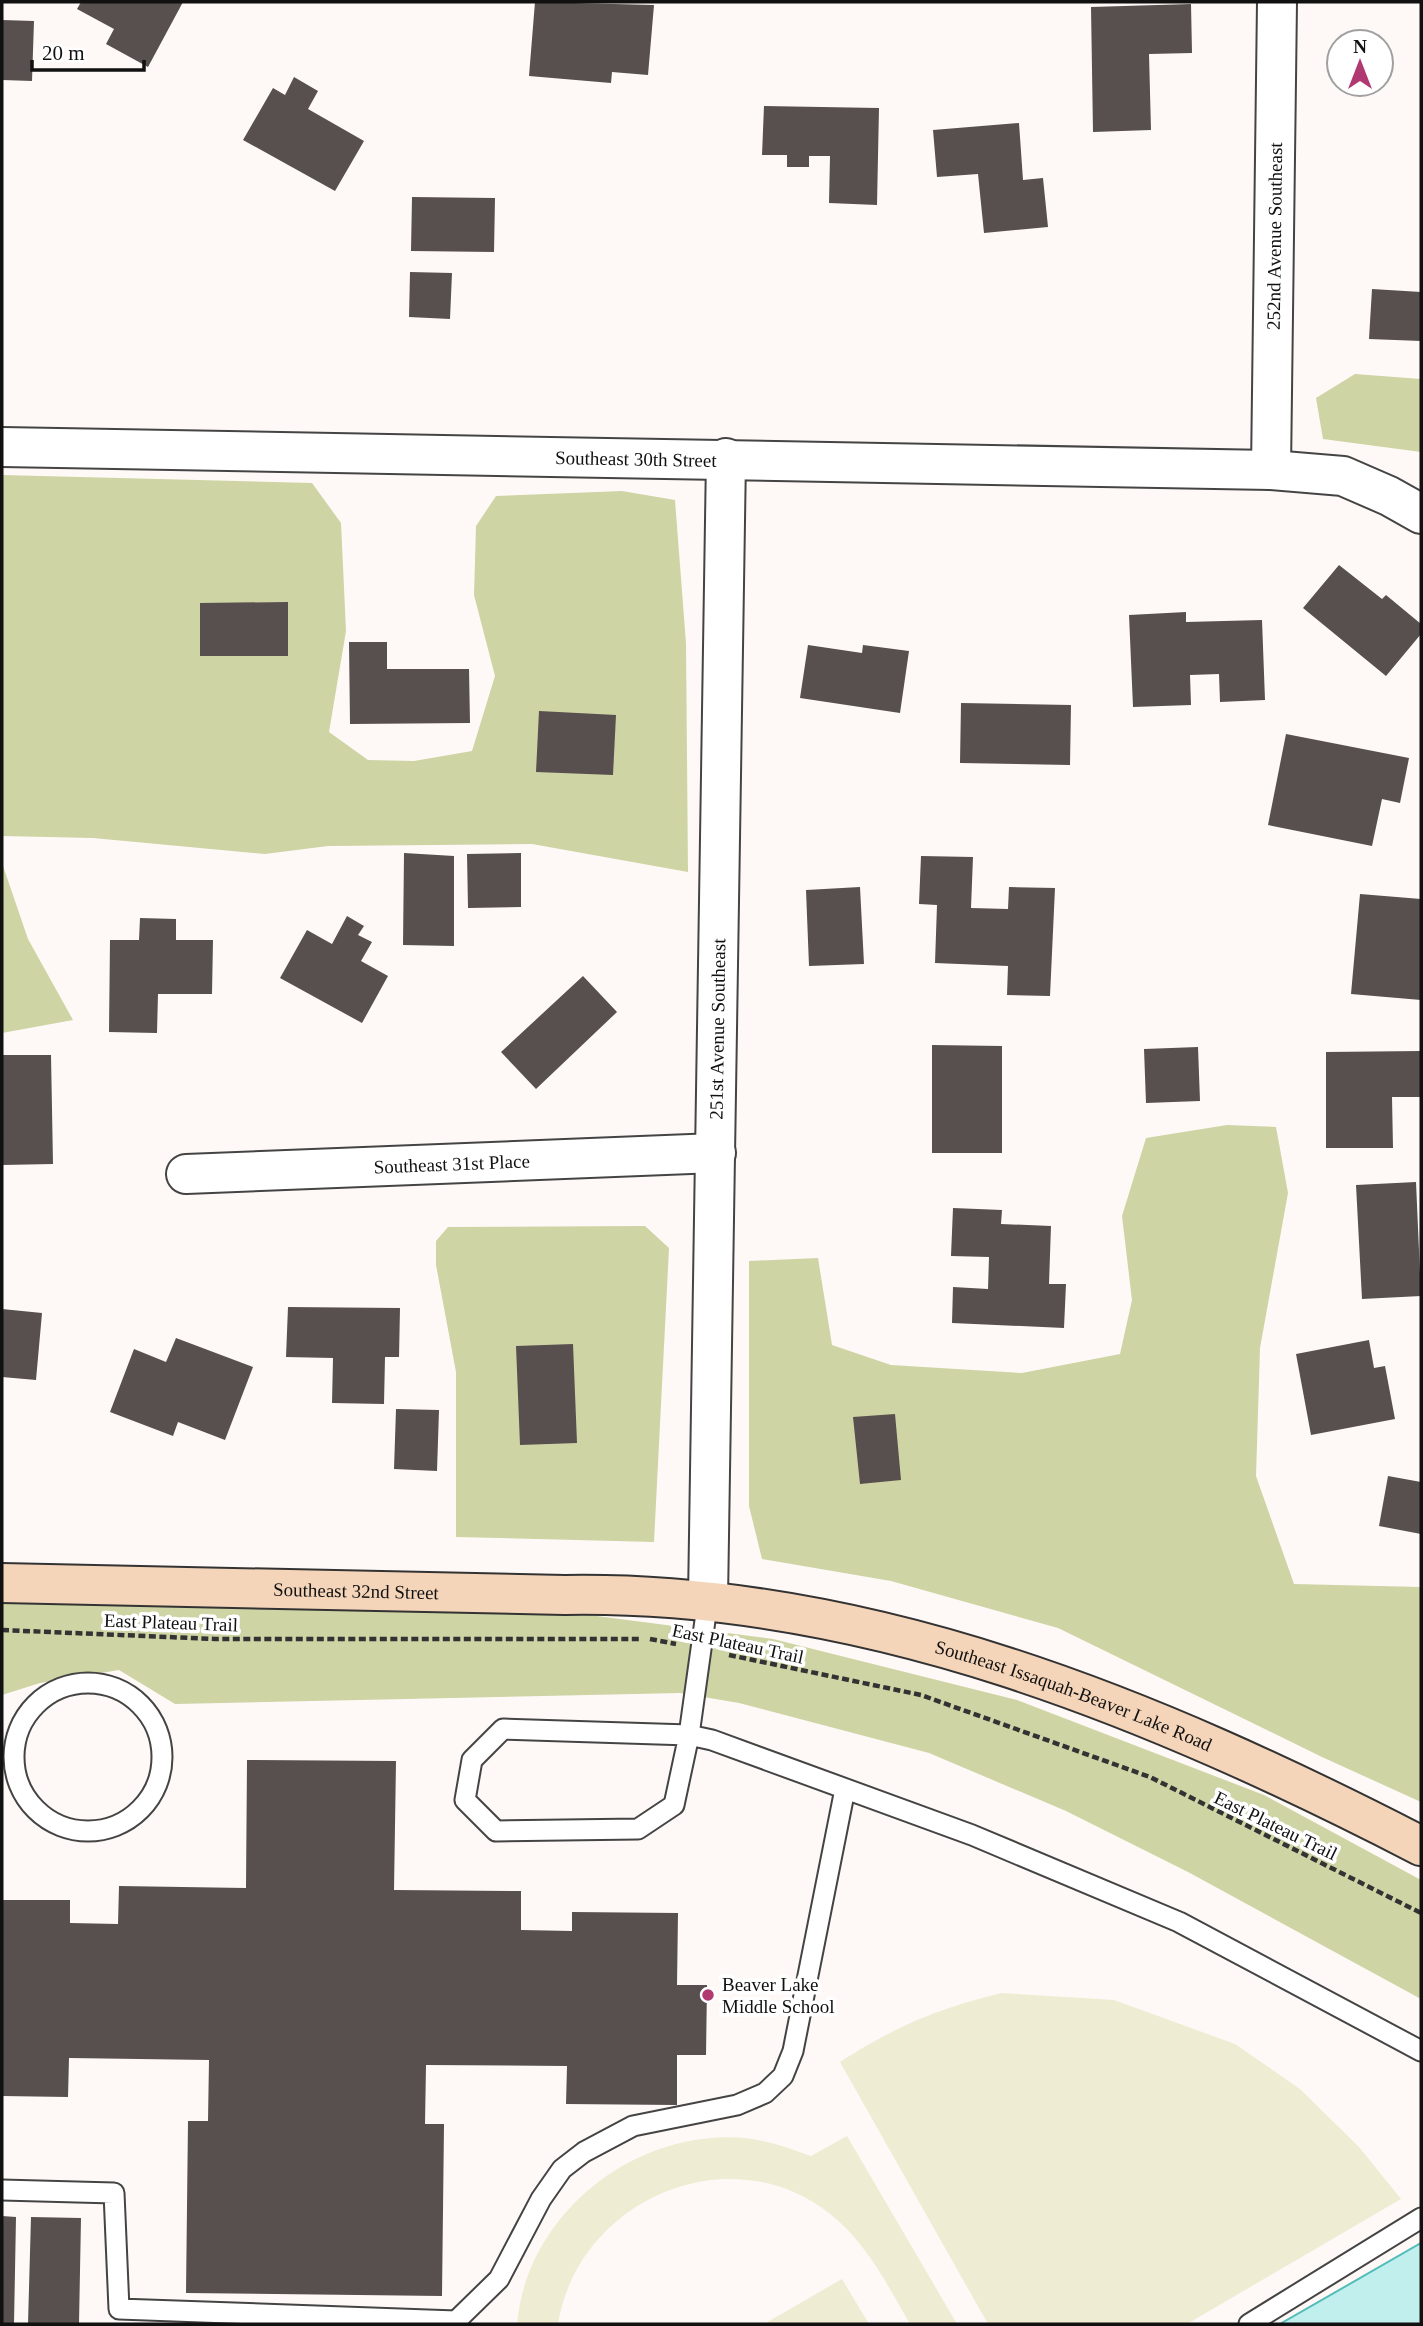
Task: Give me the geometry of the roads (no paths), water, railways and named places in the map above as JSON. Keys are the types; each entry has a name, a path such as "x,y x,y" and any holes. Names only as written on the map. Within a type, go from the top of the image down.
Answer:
{"street":[{"name":"252nd Avenue Southeast","path":"1271,470 1277,2"},
{"name":"Southeast 30th Street","path":"2,447 726,458 1271,470 1343,476 1389,496 1421,514"},
{"name":"251st Avenue Southeast","path":"708,1599 726,458"},
{"name":"Southeast 31st Place","path":"186,1174 716,1153"},
{"name":"Southeast 32nd Street","path":"2,1583 565,1595 639,1594 708,1599"},
{"name":"Southeast Issaquah-Beaver Lake Road","path":"708,1599 825,1619 949,1648 1077,1690 1221,1749 1331,1799 1421,1846"}],"lane":[{"path":"708,1599 689,1735 674,1805 638,1829 496,1831 465,1800 471,1760 503,1729 689,1735 712,1740 972,1835 1179,1922 1421,2051"},
{"path":"96,1683 119,1689 139,1703 154,1721 161,1744 162,1768 154,1792 138,1812 117,1826 91,1832 65,1829 42,1817 8,1774 19,1727 32,1708 50,1692 72,1684 96,1683"},
{"path":"2,2190 114,2193 120,2309 456,2321 499,2279 541,2199 562,2169 584,2152 633,2126 737,2105 765,2093 783,2076 793,2051 845,1789"},
{"path":"1249,2324 1421,2218"}],"water":[{"path":"1421,2243 1421,2324 1280,2324"}],"place":[{"name":"Beaver Lake Middle School","path":"708,1995"}]}
